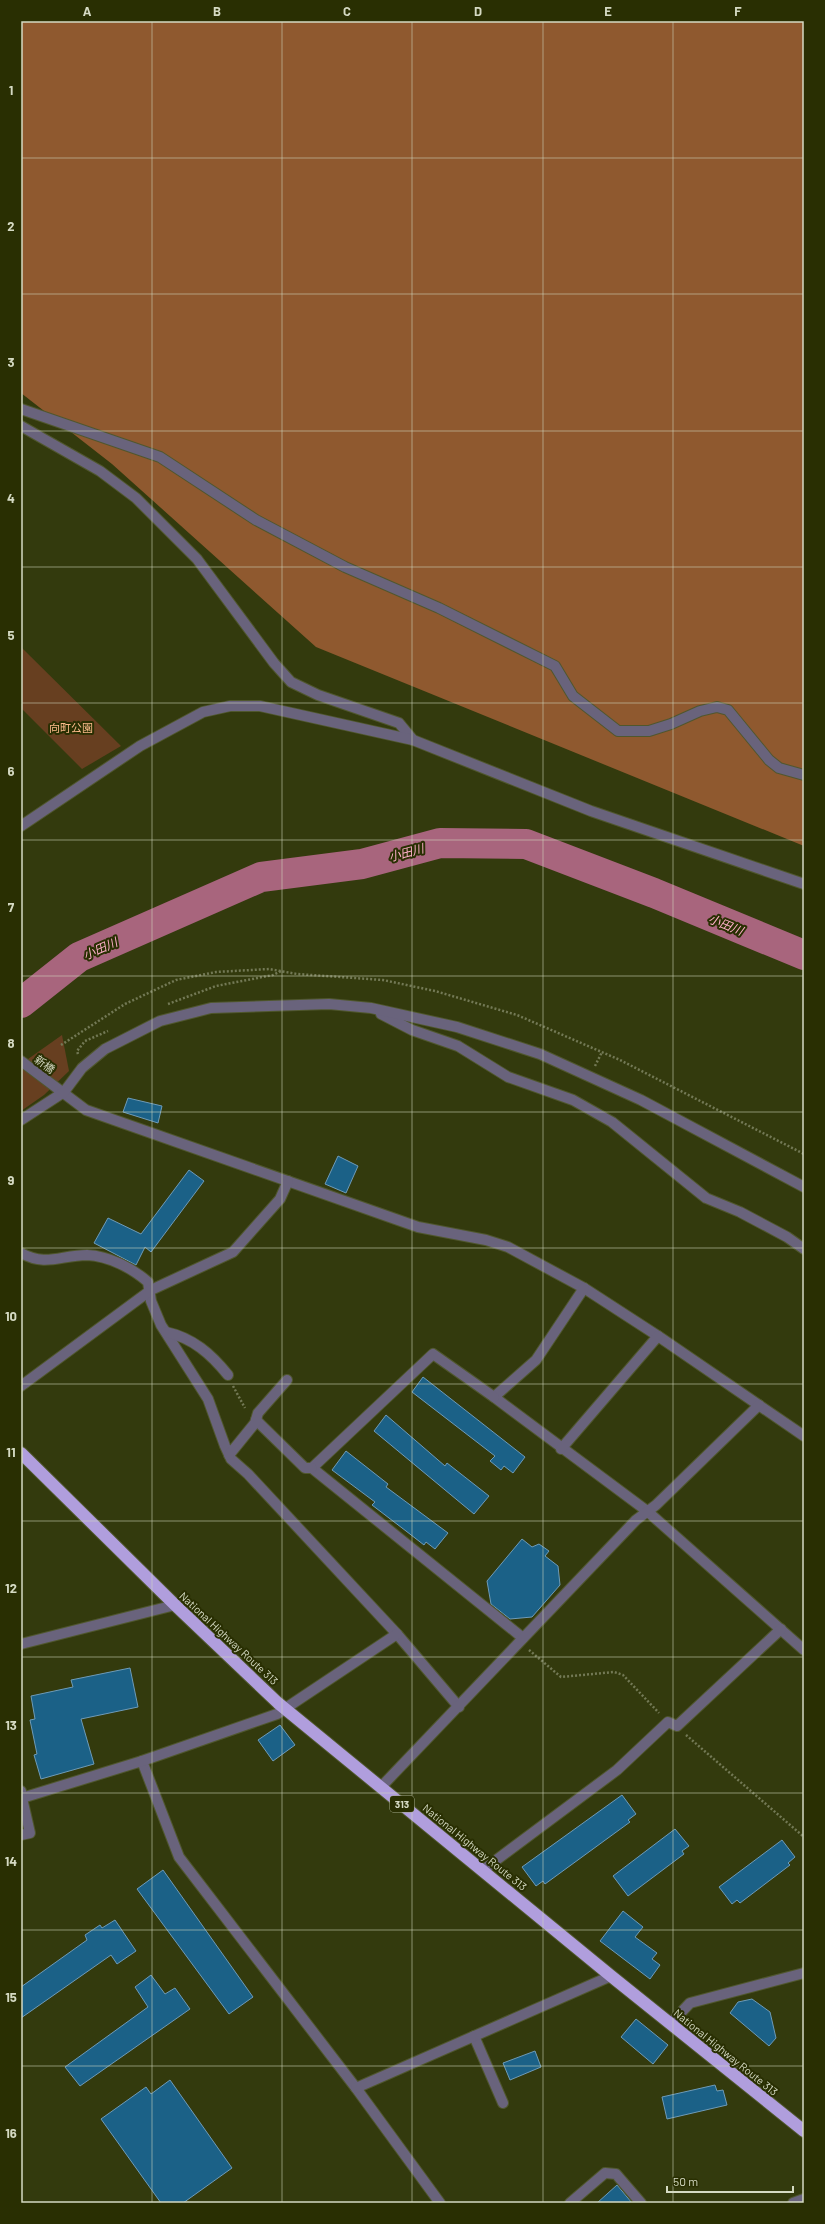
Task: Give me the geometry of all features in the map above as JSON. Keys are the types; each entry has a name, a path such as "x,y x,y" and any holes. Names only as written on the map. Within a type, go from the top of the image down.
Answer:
{"highway":[{"name":"National Highway Route 313","path":"21,1453 174,1605 286,1709 804,2131"}],"street":[{"path":"21,409 160,457 256,520 345,566 439,608 554,666 573,696 604,722 618,731 649,731 672,724 700,711 717,707 728,710 769,760 779,768 804,775"},
{"path":"21,426 100,470 136,498 197,559 274,663 291,682 318,695 399,723 413,740"},
{"path":"21,826 140,746 203,712 230,706 260,706 413,740 591,811 804,884"},
{"path":"21,1120 64,1092 82,1068 105,1049 167,1019 210,1008 329,1004 371,1008 457,1028 540,1054 641,1100 804,1187"},
{"path":"371,1008 412,1030 458,1046 508,1077 573,1100 612,1122 706,1198 740,1212 787,1237 804,1249"},
{"name":"新橋","path":"21,1061 86,1110 418,1227 486,1240 508,1247 584,1288 658,1336 804,1436"},
{"path":"21,1386 150,1290 233,1252 280,1199 288,1181"},
{"path":"21,1252 35,1260 45,1261 87,1255 112,1260 148,1282 150,1301 166,1332 208,1399 229,1455 397,1634 459,1707"},
{"path":"494,1397 536,1360 584,1288"},
{"path":"166,1332 178,1335 203,1348 214,1357 228,1375"},
{"path":"561,1449 658,1336"},
{"path":"312,1468 433,1354 494,1397 561,1449 647,1511 751,1605 762,1612 804,1650"},
{"path":"229,1455 256,1420 258,1413 287,1380"},
{"path":"381,1787 524,1642 636,1520 656,1505 759,1405"},
{"path":"256,1420 305,1468 312,1468 524,1642"},
{"path":"21,1644 174,1605"},
{"path":"483,1870 617,1770 781,1629"},
{"path":"21,1835 30,1832 22,1794 142,1761 286,1709 397,1634"},
{"path":"142,1761 179,1856 356,2088 440,2203"},
{"path":"671,2023 690,2003 804,1973"},
{"path":"356,2088 612,1976"},
{"path":"474,2036 503,2103"},
{"path":"570,2203 605,2173 616,2174 641,2203"},
{"path":"794,2203 804,2199"}],"path":[{"path":"600,1057 602,1052"},
{"path":"228,1375 247,1412"},
{"path":"524,1642 560,1676 614,1672 623,1675 672,1724 804,1837"}],"green space":[{"name":"向町公園","path":"21,647 121,746 82,769 21,708"},
{"path":"62,1035 69,1071 44,1095 21,1111 21,1064"}],"shaded area":[{"path":"21,21 804,21 804,846 316,647 112,464 21,393"}],"building":[{"path":"128,1098 162,1106 158,1123 123,1112"},
{"path":"338,1156 358,1166 346,1193 325,1184"},
{"path":"189,1170 204,1181 151,1252 145,1247 136,1265 94,1243 108,1218 141,1234"},
{"path":"423,1377 525,1457 513,1473 504,1466 501,1470 490,1461 495,1456 412,1392"},
{"path":"386,1415 445,1466 447,1463 489,1496 474,1514 374,1431"},
{"path":"346,1451 388,1484 386,1487 448,1533 435,1549 426,1542 424,1545 372,1505 375,1502 332,1470"},
{"path":"522,1539 532,1547 539,1544 549,1551 545,1556 558,1566 560,1585 532,1617 510,1619 491,1604 487,1581"},
{"path":"130,1668 138,1707 81,1719 94,1764 41,1779 34,1755 37,1754 30,1720 35,1719 31,1696 73,1687 71,1680"},
{"path":"280,1725 295,1745 273,1761 258,1740"},
{"path":"622,1795 636,1814 628,1820 630,1822 545,1884 543,1881 536,1886 522,1867"},
{"path":"675,1829 689,1846 682,1851 684,1854 628,1896 613,1876"},
{"path":"782,1840 795,1857 788,1863 790,1865 740,1903 737,1900 732,1904 719,1887"},
{"path":"163,1870 253,1997 229,2014 137,1889"},
{"path":"623,1911 643,1927 635,1937 657,1953 652,1959 660,1965 650,1979 600,1941"},
{"path":"115,1920 136,1951 117,1964 111,1955 21,2018 21,1987 87,1940 85,1935 100,1925 102,1928"},
{"path":"151,1975 165,1994 175,1988 190,2009 80,2086 65,2067 148,2007 135,1987"},
{"path":"752,1999 770,2012 776,2038 769,2046 730,2013 738,2002"},
{"path":"636,2019 668,2045 653,2064 621,2037"},
{"path":"535,2051 541,2067 510,2080 503,2063"},
{"path":"170,2080 232,2168 183,2203 161,2203 101,2119 146,2087 151,2094"},
{"path":"715,2085 717,2091 723,2090 727,2105 667,2119 662,2097"},
{"path":"617,2185 632,2203 597,2203"}],"waterway":[{"name":"小田川","path":"21,1003 79,957 261,877 362,864 440,843 526,844 654,893 804,955"}]}
